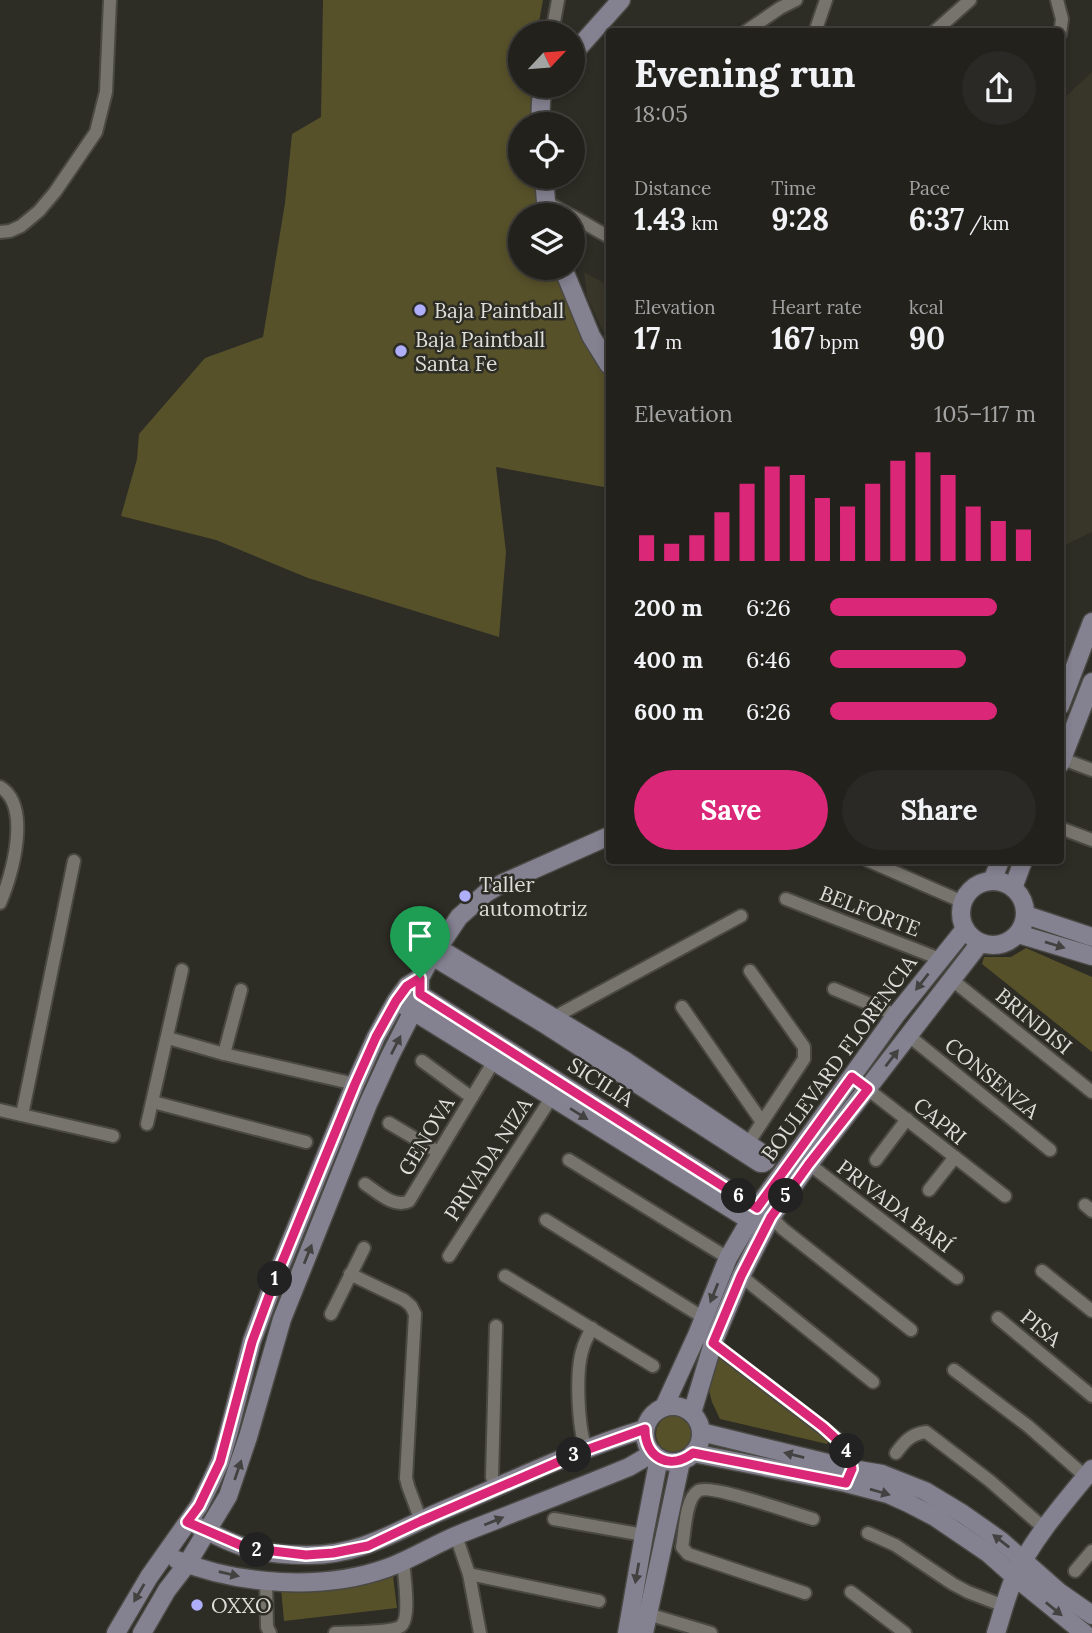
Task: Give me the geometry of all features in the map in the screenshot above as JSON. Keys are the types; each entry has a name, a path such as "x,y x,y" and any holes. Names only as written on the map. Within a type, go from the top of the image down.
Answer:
{"street":[{"path":"0,232 21,226 39,211 96,132 106,92 110,0"},
{"path":"554,21 558,0"},
{"path":"585,40 621,0"},
{"path":"751,28 779,8 796,0"},
{"path":"816,28 826,0"},
{"path":"938,28 970,0"},
{"path":"1057,0 1062,19 1061,28"},
{"path":"585,224 606,235"},
{"path":"568,280 591,336 606,360"},
{"path":"1064,696 1092,622"},
{"path":"1064,753 1090,694"},
{"path":"1064,761 1092,770"},
{"path":"0,788 13,799 16,850 9,881 0,903"},
{"path":"1064,830 1092,840"},
{"path":"142,1633 228,1496 239,1469 282,1319 368,1104 415,992 435,952 459,918 486,893 606,837"},
{"path":"22,1115 74,861"},
{"path":"876,864 962,902"},
{"path":"992,881 999,864"},
{"path":"1013,888 1022,864"},
{"path":"992,881 1013,888 1020,896 1026,915 1018,934 1010,941 990,946 969,935 961,919 962,902 972,889 981,883 992,881"},
{"name":"BELFORTE","path":"786,899 940,959"},
{"path":"1026,915 1092,937"},
{"path":"547,1020 741,916"},
{"name":"BOULEVARD FLORENCIA","path":"664,1407 705,1332 741,1276 764,1220 852,1077 896,1015 965,929"},
{"path":"1018,934 1092,957"},
{"name":"BOULEVARD FLORENCIA","path":"692,1413 705,1332 728,1258 764,1220 809,1164 980,943"},
{"path":"435,952 547,1020 745,1148 804,1059 805,1052 750,971"},
{"path":"147,1124 182,970"},
{"name":"BRINDISI","path":"951,979 1092,1092"},
{"path":"834,989 896,1015"},
{"path":"224,1054 241,990"},
{"path":"116,1633 149,1577 199,1506 220,1462 252,1342 355,1084 396,1001 415,992"},
{"name":"SICILIA","path":"415,992 498,1054 764,1220"},
{"path":"682,1007 762,1122"},
{"name":"CONSENZA","path":"909,1036 1050,1150"},
{"path":"168,1038 224,1054 355,1084"},
{"name":"GENOVA","path":"365,1184 394,1202 402,1205 406,1203 498,1054"},
{"path":"422,1061 471,1097"},
{"name":"CAPRI","path":"852,1077 1004,1196"},
{"name":"PRIVADA NIZA","path":"449,1256 556,1090"},
{"path":"153,1102 306,1142"},
{"path":"0,1110 113,1136"},
{"path":"876,1160 907,1119"},
{"path":"389,1123 438,1152"},
{"path":"929,1190 955,1157"},
{"path":"569,1160 728,1258"},
{"name":"PRIVADA BARÍ","path":"809,1164 957,1278"},
{"path":"546,1220 705,1332 836,1438 850,1455 849,1476"},
{"path":"764,1220 911,1330"},
{"path":"331,1314 364,1248"},
{"path":"1042,1270 1092,1311"},
{"path":"350,1274 404,1300 415,1314 406,1478 421,1521"},
{"path":"505,1276 653,1366"},
{"path":"741,1276 873,1382"},
{"name":"PISA","path":"998,1318 1092,1396"},
{"path":"496,1326 492,1477 496,1488"},
{"path":"586,1450 579,1401 580,1365 582,1349 592,1328"},
{"path":"954,1370 1089,1473 1024,1559 996,1633"},
{"path":"805,1593 688,1554 682,1547 678,1518 687,1457 698,1447 701,1432 698,1421 684,1407 674,1405 655,1412 645,1429 645,1438 656,1455 667,1461 687,1457 849,1476 882,1474 925,1491 1000,1540 1059,1592 1092,1615"},
{"path":"187,1522 247,1548 306,1555 368,1546 496,1488 586,1450 645,1429"},
{"path":"701,1432 849,1476 935,1517 988,1553 1084,1633"},
{"path":"896,1454 906,1439 916,1433 926,1432 990,1481 1045,1529"},
{"path":"164,1555 187,1564 265,1581 339,1580 362,1576 656,1455"},
{"path":"644,1633 639,1611 643,1535 656,1455"},
{"path":"615,1473 629,1473 640,1477 651,1497"},
{"path":"627,1633 678,1518 698,1491 710,1489 813,1519"},
{"path":"554,1519 643,1535"},
{"path":"869,1533 895,1545 968,1592 1004,1606"},
{"path":"456,1536 469,1574 481,1633"},
{"path":"1075,1571 1092,1551"},
{"path":"335,1633 391,1630 400,1627 405,1620 406,1611 403,1561"},
{"path":"469,1574 599,1601"},
{"path":"265,1581 267,1627 270,1633"},
{"path":"850,1592 905,1633"},
{"path":"639,1611 711,1633"}],"shaded area":[{"name":"Baja Paintball","path":"323,0 543,0 539,21 508,21 508,98 534,98 534,112 508,112 508,189 542,189 543,203 508,203 508,280 559,280 591,350 606,371 606,487 496,467 506,552 499,637 308,578 216,540 121,516 137,459 139,434 205,358 263,337 285,203 292,134 321,117"},
{"path":"1092,72 1092,532 1064,546 1064,98"},
{"path":"585,273 606,284 606,337 587,297"},
{"path":"1026,948 1092,977 1092,1052 982,964 984,957 1011,957"},
{"path":"719,1351 831,1435 827,1444 720,1419 708,1387"},
{"path":"675,1415 688,1421 694,1434 688,1447 675,1453 662,1447 656,1434 662,1421"},
{"path":"393,1576 397,1608 284,1621 281,1589"}],"place":[{"name":"Baja Paintball","path":"420,310"},
{"name":"Baja Paintball Santa Fe","path":"401,351"},
{"name":"Taller automotriz","path":"465,896"},
{"name":"OXXO","path":"197,1605"}],"route":[{"path":"420,978 420,994 757,1208 852,1077 868,1089 771,1217 741,1276 713,1343 845,1447 850,1455 852,1469 846,1483 693,1453 681,1461 667,1461 656,1456 648,1446 645,1429 586,1450 368,1546 333,1553 276,1553 247,1548 187,1522 199,1506 220,1462 252,1342 355,1084 396,1001 407,986 420,978"}]}
